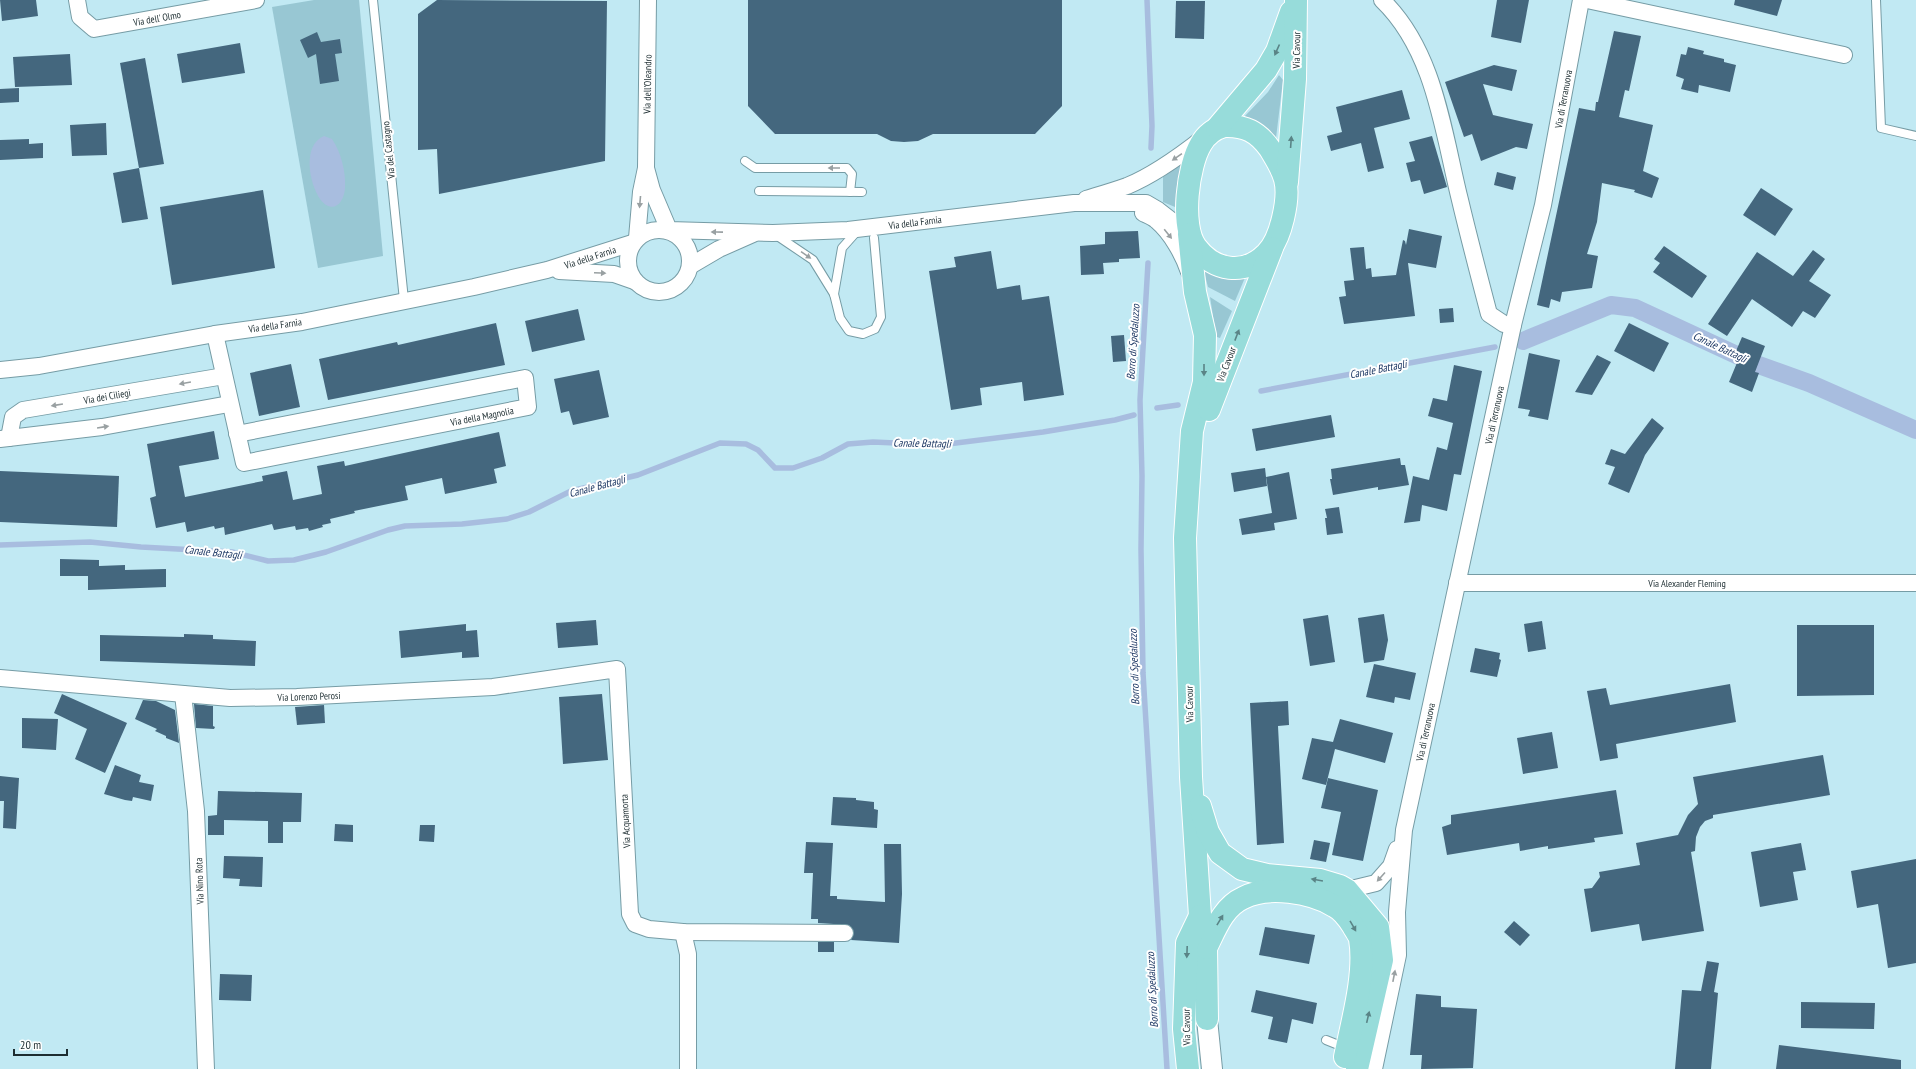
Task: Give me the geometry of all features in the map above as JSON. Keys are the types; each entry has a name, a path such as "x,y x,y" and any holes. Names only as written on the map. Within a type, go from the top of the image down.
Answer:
{"main road":[{"name":"Via Cavour","path":"1207,1019 1206,948 1200,916 1190,776 1185,538 1192,431 1204,382 1204,335 1195,292 1187,208 1191,175 1200,144 1266,70 1277,51 1296,0"},
{"name":"Via Cavour","path":"1187,492 1208,412 1276,240 1284,210 1295,79 1296,0"},
{"name":"Via Cavour","path":"1213,131 1235,126 1246,128 1263,140 1283,171 1286,195"},
{"name":"Via Cavour","path":"1189,234 1195,246 1208,260 1217,266 1230,269 1252,264 1266,254 1276,240"},
{"path":"1190,776 1208,832 1220,853 1242,869 1267,875 1320,880 1348,890 1378,927 1382,960 1359,1060 1342,1069"},
{"path":"1206,948 1222,916 1243,898 1265,891 1292,892 1315,896 1336,906 1348,919 1360,938 1362,969 1359,1060"},
{"name":"Via Cavour","path":"1188,1069 1184,1030 1187,943 1200,916"}],"street":[{"name":"Via dell' Olmo","path":"77,0 80,17 94,29 256,0"},
{"name":"Via dell'Oleandro","path":"635,241 641,192 646,168 648,0"},
{"path":"1382,0 1391,8 1418,51 1436,96 1460,201 1489,314 1504,324 1514,325"},
{"name":"Via di Terranuova","path":"1359,1060 1398,955 1397,912 1404,830 1514,325 1543,205 1581,0"},
{"path":"1587,0 1844,55"},
{"name":"Via della Farnia","path":"1074,203 1128,185 1146,177 1169,163 1213,131"},
{"name":"Via dell'Oleandro","path":"646,168 652,190 669,230"},
{"name":"Via della Farnia","path":"0,370 39,366 215,334 302,322 404,300 474,287 548,270 635,241 652,230 773,233 859,228 1074,203 1146,203 1158,210 1189,234"},
{"name":"Via della Farnia","path":"1125,204 1156,220 1174,242 1185,260 1195,292"},
{"path":"669,230 680,238 688,248 690,266"},
{"name":"Via della Farnia","path":"635,241 628,252 627,262 629,272 640,287 657,292 666,291 682,282 687,275 690,266 719,249 756,232"},
{"name":"Via della Farnia","path":"548,270 614,274 634,280"},
{"name":"Via della Magnolia","path":"215,334 229,404 244,463 528,407 525,378 237,434"},
{"name":"Via dei Ciliegi","path":"224,376 23,410 13,417 4,439 102,427 229,404"},
{"name":"Via Alexander Fleming","path":"1457,583 1916,583"},
{"name":"Via Lorenzo Perosi","path":"0,678 230,698 297,697 493,687 617,669"},
{"name":"Via Acquamorta","path":"617,669 630,914 635,924 649,929 683,932 845,933"},
{"name":"Via Nino Rota","path":"183,694 196,811 206,1069"},
{"name":"Via di Terranuova","path":"1348,890 1376,883 1391,866 1404,830"},
{"path":"683,932 688,954 688,1069"},
{"path":"1207,1019 1212,1069"}],"lane":[{"name":"Via del Castagno","path":"373,0 404,300"},
{"path":"1876,0 1881,128 1916,136"},
{"path":"745,161 755,168 847,168 852,174 850,192"},
{"path":"760,191 862,192"},
{"path":"834,294 842,248 859,228"},
{"path":"773,233 813,260 834,294 840,318 849,331 864,334 875,329 881,317 874,238"},
{"path":"1326,1040 1359,1060"}],"shaded area":[{"path":"314,0 359,0 383,256 318,268 272,7"},
{"path":"1279,75 1283,80 1276,138 1264,126 1244,117 1268,92"},
{"path":"324,136 332,139 335,144 345,175 344,194 340,203 333,207 324,204 320,199 313,184 311,174 310,156 313,147 317,141"},
{"path":"1182,164 1177,185 1175,207 1163,202 1163,177"},
{"path":"1202,264 1247,273 1235,301 1208,287"},
{"path":"1210,297 1232,311 1220,338 1216,335"}],"building":[{"path":"0,0 36,0 38,16 2,21"},
{"path":"437,0 607,1 605,161 439,194 437,149 418,150 418,14"},
{"path":"748,0 1062,0 1062,106 1035,134 933,134 918,141 904,142 891,141 877,134 775,134 748,106"},
{"path":"1497,0 1529,0 1521,43 1491,37"},
{"path":"1735,0 1782,0 1777,16 1734,5"},
{"path":"1176,1 1205,1 1204,39 1175,38"},
{"path":"1614,31 1641,36 1629,91 1625,90 1619,117 1653,125 1643,171 1659,178 1652,198 1634,192 1635,190 1602,183 1597,222 1587,254 1598,256 1592,288 1562,292 1560,302 1551,299 1549,308 1537,305 1579,108 1595,111"},
{"path":"317,32 321,42 340,39 342,53 335,54 339,81 320,84 316,54 308,58 300,40"},
{"path":"240,43 245,73 182,83 177,54"},
{"path":"1688,47 1704,51 1703,54 1724,59 1724,62 1736,65 1730,92 1699,85 1698,93 1681,89 1684,79 1676,76 1681,54 1686,55"},
{"path":"70,54 72,85 15,87 13,57"},
{"path":"145,58 164,164 139,168 120,63"},
{"path":"1494,65 1517,70 1512,91 1483,84 1493,115 1533,124 1527,149 1516,147 1481,161 1472,134 1464,137 1445,82"},
{"path":"19,88 19,102 0,103 0,89"},
{"path":"1402,90 1410,119 1374,128 1384,168 1368,172 1361,143 1331,151 1327,136 1342,132 1336,107"},
{"path":"106,123 107,155 72,156 70,125"},
{"path":"1432,136 1447,187 1424,194 1420,180 1411,182 1406,163 1415,161 1409,142"},
{"path":"29,139 29,144 43,143 43,158 0,160 0,140"},
{"path":"139,168 148,219 122,223 113,173"},
{"path":"1497,172 1516,177 1513,190 1494,185"},
{"path":"1761,188 1793,209 1775,236 1743,215"},
{"path":"263,190 275,268 172,285 160,207"},
{"path":"1409,229 1442,236 1436,268 1408,263 1415,316 1344,324 1339,297 1346,296 1344,281 1354,280 1350,248 1364,247 1366,269 1371,268 1372,277 1396,275 1403,240 1405,241 1406,245"},
{"path":"1138,231 1140,258 1119,259 1119,262 1103,263 1104,274 1081,275 1080,246 1105,244 1105,232"},
{"path":"1664,246 1707,276 1692,298 1653,272 1660,263 1654,259"},
{"path":"1813,250 1825,259 1809,281 1831,295 1815,318 1803,311 1792,327 1752,299 1727,336 1708,324 1757,252 1793,276"},
{"path":"991,251 997,289 1020,285 1022,300 1049,296 1064,395 1024,401 1022,382 980,388 982,405 951,410 929,271 956,267 954,257"},
{"path":"1453,308 1454,322 1440,323 1439,309"},
{"path":"578,309 585,340 532,352 525,321"},
{"path":"496,323 505,365 328,400 319,359 397,342 398,345"},
{"path":"1629,323 1669,343 1654,372 1614,351"},
{"path":"1124,335 1126,361 1113,362 1111,336"},
{"path":"1742,337 1765,346 1755,372 1759,373 1752,392 1729,382 1741,353 1736,351"},
{"path":"1529,353 1560,360 1548,420 1528,416 1530,410 1518,408"},
{"path":"1597,355 1611,362 1592,395 1575,392"},
{"path":"291,364 300,407 259,416 250,373"},
{"path":"1454,365 1482,371 1461,475 1454,474 1447,511 1422,505 1420,521 1404,523 1413,476 1429,480 1437,447 1447,450 1453,423 1428,416 1433,398 1447,401"},
{"path":"599,370 609,417 573,425 569,411 561,413 554,379"},
{"path":"1331,415 1335,437 1256,451 1252,429"},
{"path":"1652,418 1664,428 1645,455 1629,493 1608,484 1615,467 1605,464 1611,449 1625,454"},
{"path":"214,431 219,459 179,466 185,497 263,481 262,476 287,471 293,500 322,494 317,466 344,461 345,466 499,432 506,466 494,469 497,483 445,494 442,478 405,486 408,500 354,511 355,513 330,519 331,523 309,531 308,528 296,530 295,526 274,530 272,524 225,535 224,527 215,529 214,526 187,532 185,522 156,528 150,498 156,496 147,444"},
{"path":"1400,458 1401,465 1405,465 1409,485 1378,490 1378,487 1333,495 1330,479 1332,479 1331,469"},
{"path":"1265,468 1267,486 1234,492 1231,473"},
{"path":"0,471 119,476 117,527 0,522"},
{"path":"1289,472 1297,519 1274,523 1275,530 1242,535 1239,519 1272,513 1266,477"},
{"path":"1339,507 1343,533 1327,535 1325,518 1327,518 1325,509"},
{"path":"60,559 99,560 99,566 125,565 125,570 166,569 166,587 88,590 88,576 60,576"},
{"path":"1384,614 1388,640 1384,660 1364,663 1358,618"},
{"path":"1328,615 1335,662 1310,666 1303,619"},
{"path":"596,620 598,645 558,648 556,623"},
{"path":"1542,621 1546,649 1528,652 1524,624"},
{"path":"466,624 466,631 477,630 479,657 462,658 462,652 401,658 399,631"},
{"path":"1797,625 1874,625 1874,695 1797,696"},
{"path":"184,634 213,635 213,639 256,641 255,666 100,661 100,635 184,637"},
{"path":"1475,648 1500,653 1499,659 1501,660 1497,677 1470,672"},
{"path":"1374,664 1416,673 1410,700 1395,697 1394,703 1366,697"},
{"path":"1730,684 1736,722 1616,744 1618,758 1600,761 1587,691 1606,688 1610,705"},
{"path":"62,694 127,723 105,773 75,759 87,729 54,713"},
{"path":"602,694 608,760 563,764 559,697"},
{"path":"143,700 156,701 175,710 179,743 166,738 166,736 155,731 157,729 135,719"},
{"path":"1288,701 1289,725 1278,726 1284,843 1257,845 1250,703"},
{"path":"194,704 213,706 214,729 196,728"},
{"path":"324,705 325,723 297,725 295,707"},
{"path":"22,718 58,719 56,750 22,748"},
{"path":"1340,719 1393,733 1385,763 1335,749 1326,785 1302,779 1312,738 1333,742"},
{"path":"1552,732 1558,768 1523,774 1517,738"},
{"path":"1823,755 1830,795 1713,815 1713,818 1705,821 1700,827 1696,837 1695,851 1691,852 1704,931 1642,941 1639,924 1591,932 1584,889 1592,888 1600,877 1599,872 1640,865 1636,843 1678,835 1688,815 1698,804 1693,777"},
{"path":"115,765 141,775 139,782 154,785 151,801 133,797 132,801 125,800 104,794"},
{"path":"0,776 19,778 16,829 3,828 4,801 0,801"},
{"path":"1328,778 1378,790 1363,861 1332,855 1341,812 1321,808"},
{"path":"1616,790 1623,834 1594,838 1595,842 1548,849 1548,846 1520,851 1519,843 1447,855 1442,827 1451,824 1451,815"},
{"path":"218,791 302,793 301,822 283,822 283,843 268,843 268,821 224,820 224,835 208,835 208,816 217,815"},
{"path":"833,797 856,798 856,800 874,802 874,809 878,810 877,828 831,825"},
{"path":"335,824 353,825 353,842 334,841"},
{"path":"420,825 435,825 434,842 419,841"},
{"path":"1314,840 1330,843 1326,862 1310,859"},
{"path":"806,842 833,843 830,896 837,896 837,899 885,902 884,844 901,844 902,894 899,943 851,940 854,933 849,925 818,923 818,919 811,919 813,873 804,873"},
{"path":"1801,843 1806,870 1793,872 1798,900 1760,907 1751,852"},
{"path":"224,856 263,857 262,887 239,886 240,879 223,878"},
{"path":"1916,859 1916,963 1888,968 1878,904 1857,908 1851,871"},
{"path":"1514,921 1530,935 1520,946 1504,932"},
{"path":"1265,927 1315,935 1309,964 1259,955"},
{"path":"818,942 834,942 834,952 818,952"},
{"path":"1707,961 1719,963 1714,992 1718,993 1711,1069 1675,1069 1682,990 1701,991"},
{"path":"220,974 252,975 251,1001 219,1000"},
{"path":"1256,990 1317,1003 1313,1024 1292,1019 1287,1043 1268,1039 1273,1017 1251,1012"},
{"path":"1416,994 1441,996 1441,1007 1477,1009 1473,1068 1421,1069 1422,1055 1410,1055"},
{"path":"1801,1002 1875,1003 1874,1029 1801,1028"},
{"path":"1779,1045 1901,1060 1901,1069 1776,1069"}],"waterway":[{"name":"Borro di Spedaluzzo","path":"1147,0 1152,126 1151,148"},
{"name":"Borro di Spedaluzzo","path":"1148,263 1140,400 1143,673 1167,1069"},
{"name":"Canale Battagli","path":"1523,341 1611,305 1635,308 1756,364 1809,383 1916,430"},
{"name":"Canale Battagli","path":"1261,391 1495,347"},
{"name":"Canale Battagli","path":"1157,408 1178,405"},
{"name":"Canale Battagli","path":"0,545 90,542 141,547 232,552 268,561 294,560 326,552 388,530 405,526 462,524 507,519 529,512 571,491 638,475 720,443 746,444 758,450 775,468 793,468 822,458 848,444 873,442 940,445 1043,432 1115,420 1134,415"}]}
